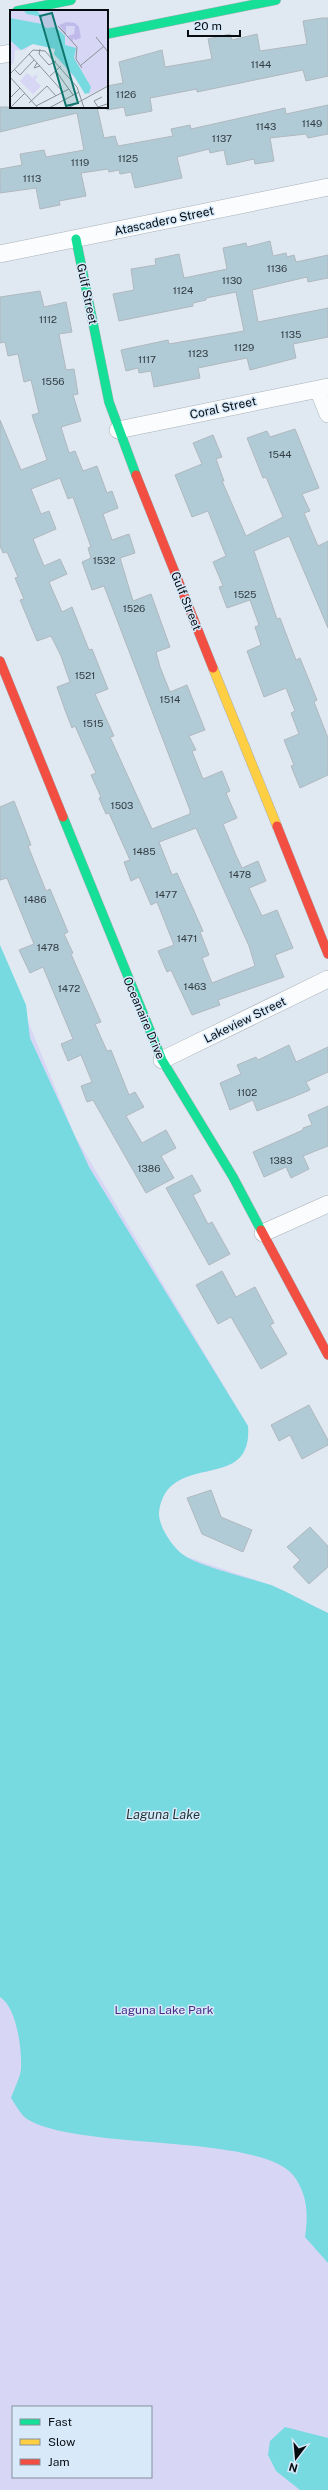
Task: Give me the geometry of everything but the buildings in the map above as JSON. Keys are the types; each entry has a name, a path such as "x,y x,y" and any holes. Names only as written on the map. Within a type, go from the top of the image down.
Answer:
{"street":[{"path":"22,10 71,0"},
{"path":"108,34 276,0"},
{"path":"0,56 10,53"},
{"name":"Atascadero Street","path":"0,254 328,187"},
{"name":"Gulf Street","path":"76,239 109,402 118,430 328,954"},
{"path":"323,388 328,414"},
{"name":"Coral Street","path":"118,430 323,388"},
{"name":"Oceanaire Drive","path":"0,661 162,1060 233,1177 328,1355"},
{"name":"Lakeview Street","path":"162,1060 328,979"},
{"path":"263,1233 328,1204"}],"green space":[{"name":"Laguna Lake","path":"0,953 75,1136 248,1426 246,1447 237,1460 224,1467 192,1475 177,1481 166,1493 159,1512 163,1529 174,1546 184,1555 271,1585 328,1613 328,2490 0,2490"}],"water":[{"name":"Laguna Lake","path":"0,945 26,1005 30,1038 89,1167 248,1426 246,1447 237,1460 224,1467 192,1475 177,1481 166,1493 159,1512 163,1529 174,1546 182,1554 189,1558 211,1567 271,1585 328,1613 328,2263 305,2237 307,2214 303,2193 296,2179 279,2164 250,2154 213,2148 88,2136 53,2129 27,2119 20,2112 11,2098 21,2069 21,2051 11,2010 6,2002 0,1997"},
{"path":"285,2427 328,2438 328,2490 300,2490 276,2471 268,2455 270,2441"}],"traffic: fast":[{"path":"22,10 71,0"},
{"path":"108,34 276,0"},
{"path":"76,239 109,402 136,475"},
{"path":"63,817 162,1060 233,1177 261,1230"}],"traffic: slow":[{"path":"213,668 277,826"}],"traffic: jam":[{"path":"136,475 213,668"},
{"path":"0,661 63,817"},
{"path":"277,826 328,954"},
{"path":"261,1230 328,1355"}],"park label":[{"name":"Laguna Lake Park","path":"164,2010"}]}
